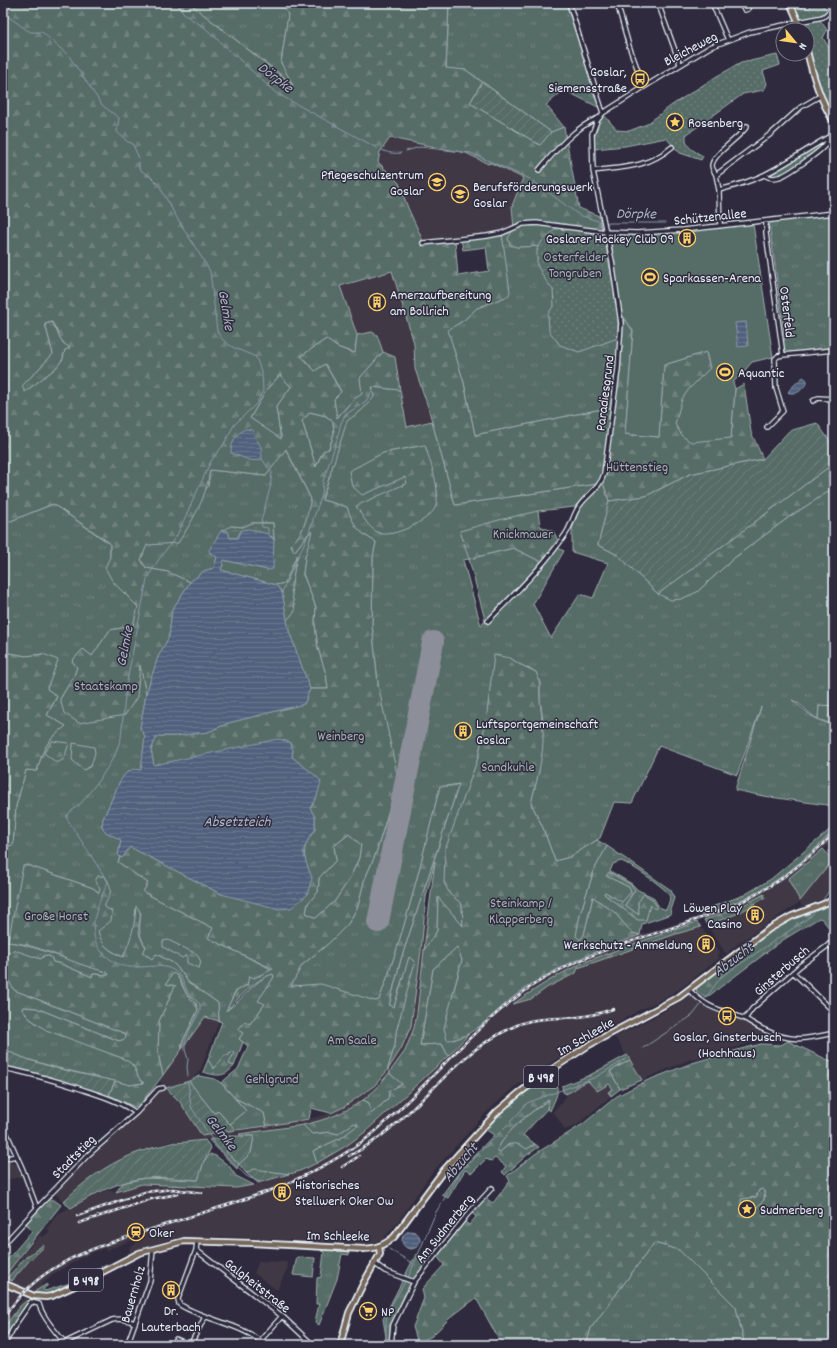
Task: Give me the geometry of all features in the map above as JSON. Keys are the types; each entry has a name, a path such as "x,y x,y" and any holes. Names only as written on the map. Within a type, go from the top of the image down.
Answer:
{"main road":[{"path":"790,3 798,22"},
{"path":"810,62 820,96 834,122"},
{"name":"Im Schleeke","path":"197,1241 364,1249 379,1246 394,1237 435,1181 497,1112 518,1093 584,1049 669,1003 689,990 769,929 787,918 834,900"},
{"name":"B 498","path":"3,1283 34,1296 52,1296 81,1283 130,1257 177,1242 197,1241"},
{"path":"340,1345 350,1311 380,1254 379,1246"}],"street":[{"path":"569,3 603,114"},
{"path":"617,3 629,46 644,87"},
{"path":"658,3 680,64"},
{"path":"712,3 728,40"},
{"path":"742,4 742,9 745,10 749,8 749,4"},
{"name":"Bleicheweg","path":"798,22 823,17 834,8"},
{"name":"Bleicheweg","path":"599,117 680,64 706,49 728,40 775,26"},
{"path":"716,175 772,133 801,107 820,96"},
{"path":"539,170 561,145 582,127 599,117"},
{"name":"Paradiesgrund","path":"488,621 530,578 558,544 568,530 579,506 599,485 604,474 618,369 621,323 616,283 593,171 592,134 599,117"},
{"path":"720,226 719,190 716,175 712,167 714,160 722,150 742,134 747,126"},
{"path":"719,190 739,185 764,175 833,134"},
{"path":"764,175 770,178 785,175 825,145 833,134"},
{"path":"593,171 643,164 658,158 672,147"},
{"name":"Schützenallee","path":"423,243 487,236 502,233 523,224 531,223 606,232 637,233 720,226 834,213"},
{"name":"Osterfeld","path":"766,221 766,233 782,355 834,350"},
{"path":"767,427 783,411 776,388 775,359 782,355"},
{"path":"813,401 818,398 834,399"},
{"name":"Ginsterbusch","path":"745,1019 752,1009 793,972 834,941"},
{"path":"829,944 834,950"},
{"path":"793,972 831,1009 834,1017"},
{"path":"689,990 706,1005 745,1019 775,1035 804,1040 834,1033"},
{"path":"3,1068 34,1074 113,1099 136,1112"},
{"name":"Stadtstieg","path":"4,1244 36,1208 88,1155 136,1112 158,1089 163,1088"},
{"path":"3,1124 23,1170 36,1208"},
{"path":"3,1157 7,1158 16,1156"},
{"name":"Am Sudmerberg","path":"391,1345 393,1325 412,1282 468,1214 492,1188"},
{"path":"3,1236 4,1244"},
{"path":"197,1241 197,1251 178,1302 181,1306 252,1335 261,1343 282,1316"},
{"name":"Bauernholz","path":"128,1345 150,1280 153,1249"},
{"name":"Galgheitstraße","path":"197,1251 282,1316 313,1345"},
{"name":"Am Sudmerberg","path":"374,1263 385,1271 412,1282"},
{"path":"4,1345 17,1322 32,1302 39,1304 48,1321 66,1344 74,1338 112,1320 126,1320 135,1323"},
{"path":"176,1339 190,1345 205,1317"}],"shaded area":[{"name":"Berufsförderungswerk Goslar","path":"390,137 466,153 488,164 490,163 524,178 512,206 514,229 502,234 485,238 424,244 399,183 378,162 380,152"},
{"path":"392,271 414,343 415,369 432,421 407,427 395,357 383,352 377,335 372,332 357,335 340,286"},
{"path":"834,830 834,839 818,855 788,879 833,860 829,855 834,850 834,881 823,899 802,907 800,902 739,943 726,954 707,925 739,913 765,898 764,894 740,907 704,920 701,915 739,901 787,873 803,860"},
{"path":"425,915 429,915 414,1028 405,1051 376,1089 363,1100 346,1112 328,1119 303,1125 205,1140 175,1143 175,1140 143,1150 129,1155 94,1175 63,1202 55,1193 77,1170 140,1112 158,1091 166,1089 180,1101 202,1136 309,1119 331,1113 344,1107 375,1085 413,1013"},
{"path":"694,918 697,922 589,960 567,970 515,1003 531,999 548,987 576,973 578,968 676,934 701,927 720,953 718,956 720,958 681,988 665,998 635,1012 590,1037 513,1088 484,1115 431,1174 397,1223 383,1239 366,1244 234,1237 179,1237 130,1252 129,1248 145,1238 144,1236 108,1249 108,1251 105,1248 94,1252 55,1273 41,1285 42,1287 19,1307 3,1329 3,1324 6,1319 36,1283 21,1298 3,1322 3,1286 7,1287 28,1262 44,1247 26,1257 16,1266 3,1283 3,1278 40,1235 43,1237 50,1231 47,1228 58,1214 84,1200 108,1190 116,1192 142,1184 236,1188 254,1185 281,1177 317,1163 346,1146 364,1133 448,1056 469,1034 513,997 538,980 593,952"},
{"path":"690,996 697,999 705,1007 717,1011 720,1015 728,1018 731,1016 746,1021 760,1030 762,1033 761,1037 752,1042 703,1058 689,1060 642,1080 615,1037 660,1014"},
{"path":"205,1017 219,1021 200,1071 189,1081 166,1089 159,1080"},
{"path":"588,1081 597,1091 609,1083 613,1089 608,1092 611,1096 577,1125 565,1130 555,1114 552,1113 569,1093 581,1084"},
{"path":"3,1159 17,1165 22,1177 3,1180"},
{"path":"259,1261 286,1262 288,1267 277,1290 254,1273"}],"green space":[{"path":"3,3 192,3 194,7 293,85 281,63 288,15 283,3 449,3 446,68 466,70 482,82 470,103 540,145 551,132 564,127 579,208 599,216 601,227 610,234 619,314 609,328 550,246 517,247 510,245 508,238 514,229 512,206 523,178 491,163 488,164 466,153 390,138 380,152 378,162 399,183 408,208 424,243 455,240 458,276 489,271 486,247 463,250 461,239 485,238 502,234 510,292 508,296 477,308 464,320 448,330 464,383 475,435 612,407 605,468 620,372 624,317 633,331 625,434 659,437 664,365 706,352 710,368 689,389 731,438 735,389 744,384 751,432 763,459 690,474 646,496 609,501 603,482 455,505 428,407 415,369 414,343 392,271 340,286 357,335 355,353 337,347 326,339 301,356 315,371 325,364 341,392 334,399 337,418 354,399 362,394 360,378 383,352 395,357 400,390 372,387 374,397 362,410 347,421 322,500 347,507 357,528 376,542 373,556 372,624 378,684 398,779 376,853 364,881 358,906 348,924 329,943 302,965 291,986 321,984 375,1001 379,1000 389,974 405,921 440,786 452,786 459,784 401,959 389,1005 394,1007 409,957 415,962 396,1032 395,1045 387,1071 375,1085 344,1107 331,1113 311,1108 309,1119 267,1126 264,1113 235,1098 221,1083 238,1069 248,1046 239,1039 243,1033 238,1030 245,1021 250,1024 265,1004 258,1001 274,977 273,974 266,976 253,984 226,1011 235,992 247,985 249,976 254,978 273,969 208,938 213,928 143,892 148,883 118,862 120,857 122,858 130,847 221,894 312,878 304,853 307,842 315,829 315,817 310,808 317,796 317,777 292,757 293,750 154,765 151,750 157,736 176,736 208,732 228,723 304,704 310,689 328,689 326,674 318,648 315,624 316,607 303,574 305,558 312,531 294,552 291,544 303,529 311,499 286,449 266,476 210,470 206,490 194,517 178,543 147,545 141,560 146,568 168,572 190,582 172,610 169,637 158,657 146,694 140,665 137,697 125,715 79,723 64,713 60,699 74,676 77,667 72,661 83,649 92,656 110,630 133,626 138,607 113,582 105,568 110,557 110,543 53,504 3,524","holes":["52,322 61,339 70,348 65,350 63,359 56,368 25,392 22,386 53,354 45,324","280,375 291,387 276,407 281,439 250,418 267,389","310,412 326,416 333,421 334,434 329,449 323,451 316,467 302,421","349,834 361,845 359,858 350,878 335,901 316,918 306,913 308,903 318,892 319,878 336,860 334,846"]},
{"path":"192,3 283,3 288,15 281,63 294,85 194,7"},
{"path":"449,3 566,3 600,108 564,90 546,105 564,127 551,132 466,70 446,69"},
{"path":"793,3 800,3 802,8 810,8 811,3 822,3 827,11 822,15 801,20"},
{"path":"820,20 827,30 823,38 834,56 834,118 823,98 811,62 815,62 815,22 807,22"},
{"path":"775,55 775,62 779,62 780,65 763,71 767,84 764,90 743,94 686,135 688,146 703,156 701,160 680,153 666,138 625,146 594,149 596,131 604,115 617,130 629,131 647,124 672,105 717,76 741,63"},
{"path":"482,82 551,132 540,145 470,103"},
{"path":"831,135 819,150 779,177 764,175"},
{"path":"834,215 834,347 785,353 782,340 785,340 769,222"},
{"path":"753,224 773,357 752,362 733,382 735,389 731,438 691,442 682,436 675,424 682,399 689,389 710,368 706,352 664,365 659,437 625,434 633,331 624,317 619,314 610,234 637,235"},
{"name":"Osterfelder Tongruben","path":"558,227 604,235 618,313 618,338 579,352 560,345 549,331 548,314 554,305 553,290 537,265 537,249 543,240"},
{"path":"514,229 517,247 550,245 619,314 619,343 612,407 475,435 464,383 447,330 464,320 477,308 508,296 502,234"},
{"path":"52,322 63,343 71,348 65,350 63,359 56,368 25,392 22,386 53,354 45,324"},
{"path":"372,332 377,335 383,352 360,378 363,394 354,399 336,418 334,399 341,391 325,364 315,371 301,356 326,339 337,347 354,353 357,335"},
{"path":"280,375 291,387 276,407 281,440 250,418 267,389"},
{"path":"372,387 400,390 407,427 432,421 455,505 597,484 574,507 538,511 469,559 513,548 542,562 558,548 564,551 533,604 551,638 580,594 593,598 608,563 572,552 572,529 581,505 603,482 609,501 598,545 618,555 658,594 697,592 734,558 789,517 834,488 834,705 819,706 818,719 792,700 807,712 821,721 834,725 834,806 763,796 735,790 761,707 737,775 659,746 632,803 614,802 600,838 570,857 555,861 543,828 531,803 539,771 543,720 540,700 540,682 536,672 510,658 486,721 478,758 465,796 450,894 462,904 463,926 438,898 437,931 424,950 435,861 426,897 421,951 411,1026 401,1049 387,1071 395,1045 409,958 394,1007 389,1006 401,959 459,784 440,787 405,921 389,974 379,1000 375,1001 290,986 302,965 329,943 348,924 358,906 364,881 376,853 393,799 372,624 373,556 376,542 357,528 347,507 322,500 346,421 362,410","holes":["425,445 438,496 408,527 395,532 408,482 383,453","469,559 485,620 481,626 463,560"]},
{"path":"310,412 326,416 333,421 334,434 328,450 323,451 315,468 302,421"},
{"path":"817,423 834,447 834,463 658,594 618,555 598,545 609,501 646,496 690,474 763,459 789,431"},
{"path":"425,445 436,485 437,501 435,508 426,518 401,531 385,534 375,531 368,524 356,506 407,483 405,477 362,495 352,486 349,471 383,453"},
{"path":"285,448 311,499 307,518 296,539 291,544 295,551 308,534 313,531 305,558 303,574 316,607 315,624 318,648 326,674 328,689 310,689 289,631 287,620 295,611 291,589 296,557 285,583 276,585 221,570 223,560 268,570 274,540 273,523 252,523 243,527 231,526 210,553 217,557 214,568 204,571 190,582 168,572 146,568 141,560 146,545 208,487 210,470 266,476"},
{"path":"834,463 834,488 789,517 734,558 697,592 681,599 671,600 658,594"},
{"name":"Staatskamp","path":"53,504 110,544 113,582 138,607 133,626 110,630 92,656 83,649 72,661 77,667 74,676 60,699 140,664 146,694 140,728 145,736 141,771 120,781 103,819 102,826 105,831 121,840 118,855 120,857 118,862 148,883 143,892 213,928 209,938 273,970 254,978 247,985 235,992 227,1010 259,981 273,973 274,977 259,1001 265,1004 250,1024 238,1030 243,1033 239,1039 243,1042 234,1066 228,1064 228,1057 226,1055 214,1069 208,1060 222,1022 219,1021 218,1003 188,982 173,963 156,954 153,960 141,951 146,947 140,931 141,913 136,907 132,933 123,957 110,950 101,942 97,931 104,907 100,889 100,893 93,888 27,865 8,942 41,950 107,972 109,975 93,974 92,977 53,962 51,957 45,955 41,959 28,956 14,990 126,1034 125,1039 119,1041 36,1008 23,1007 22,1009 29,1018 37,1024 131,1063 140,1080 144,1083 130,1085 54,1067 20,1057 3,1049 3,847 13,845 16,806 26,770 37,771 47,745 54,736 66,726 47,715 57,697 47,689 43,654 26,656 3,652 3,524"},
{"name":"Knickmauer","path":"538,511 540,526 554,532 558,541 558,548 542,562 513,548 469,559 460,531"},
{"path":"252,523 273,523 274,540 271,536 230,538 228,531 221,531 231,526 243,527"},
{"path":"297,555 291,589 295,611 287,620 282,592 276,585 285,583"},
{"path":"3,652 26,656 43,654 58,660 47,689 57,696 47,715 66,726 54,736 47,745 37,771 26,770 16,806 13,845 3,847"},
{"name":"Steinkamp / Klapperberg","path":"494,655 510,658 536,672 539,679 543,742 540,765 531,803 543,828 555,861 570,857 597,840 607,846 594,870 580,914 576,936 580,940 584,935 593,897 614,912 632,933 640,935 590,954 558,969 527,987 474,1030 456,1039 447,1040 444,1028 462,960 457,947 433,969 420,1045 442,1044 448,1056 364,1133 346,1146 317,1163 313,1151 341,1138 358,1125 354,1123 338,1134 330,1132 312,1134 303,1125 334,1116 363,1100 369,1103 371,1114 388,1099 389,1091 402,1084 389,1073 405,1051 414,1028 424,950 437,931 438,897 463,926 462,904 450,894 444,883 445,850 478,758 486,721"},
{"path":"834,705 834,725 818,719 819,706"},
{"path":"52,741 69,743 64,759 57,763 44,753"},
{"path":"73,743 94,747 95,753 91,766 84,770 72,760"},
{"path":"834,825 834,830 800,862 764,888 738,901 701,915 693,907 701,911 744,895 771,879"},
{"path":"349,834 361,845 359,858 350,878 335,901 316,918 306,913 308,903 318,892 319,878 336,860 334,846"},
{"path":"607,846 671,890 674,898 670,910 671,914 642,924 640,935 632,933 614,912 593,897 584,935 580,940 575,936 580,914 594,870","holes":["621,861 632,866 666,891 670,898 666,910 659,907 653,897 638,890 632,884 610,871 613,864","629,887 635,890 625,905 639,915 638,902 652,899 638,920 604,894 605,892 622,903 631,892"]},
{"path":"823,849 833,860 800,901 788,879"},
{"name":"Große Horst","path":"27,865 93,888 99,893 100,888 95,881 98,876 105,876 110,885 110,891 104,907 112,911 111,921 98,931 104,944 114,953 123,957 132,932 136,906 140,912 140,935 146,948 142,952 152,959 156,954 173,963 188,982 218,1003 219,1021 205,1017 182,1049 183,1041 198,1010 196,1003 188,996 178,976 173,973 166,984 175,986 159,1021 158,1054 163,1075 137,1108 109,1095 115,1081 130,1085 144,1083 139,1078 131,1064 122,1058 46,1030 29,1018 22,1009 23,1007 36,1008 119,1041 125,1039 126,1034 14,990 9,981 6,963 8,953 14,950 41,959 45,955 51,957 53,962 92,977 93,974 109,975 107,972 80,964 35,947 8,942 23,866"},
{"path":"609,872 631,885 635,890 625,905 639,915 638,902 644,894 652,899 657,907 655,909 650,905 646,920 638,920 604,894 605,892 622,902 631,892 629,887 606,876"},
{"path":"764,894 765,898 739,913 707,925 704,920 740,907"},
{"path":"834,903 834,934 822,919 819,918 783,940 706,998 697,992 696,987 776,927"},
{"path":"697,922 701,927 676,934 578,968 576,973 548,987 531,999 513,1004 550,980 580,964"},
{"path":"168,940 197,954 201,962 199,968 187,963 187,955 182,958 163,947 163,941"},
{"path":"457,947 462,960 453,993 453,1040 469,1034 448,1056 442,1044 420,1045 433,969"},
{"path":"173,972 198,1010 181,1045 182,1049 163,1075 158,1054 159,1021 175,986 166,984"},
{"path":"788,1041 828,1060 834,1061 834,1345 741,1345 744,1342 736,1307 679,1250 654,1243 591,1328 586,1345 502,1345 476,1298 451,1317 432,1336 418,1343 413,1327 424,1298 422,1289 444,1265 437,1256 465,1222 469,1225 476,1217 472,1213 485,1198 493,1203 510,1181 507,1176 535,1154 583,1124 617,1096 646,1081 692,1063 741,1049 761,1044 781,1045","holes":["763,1189 765,1192 764,1200 757,1207 741,1208 741,1199 756,1197 759,1190"]},
{"path":"3,1049 30,1060 72,1072 115,1081 108,1097 3,1068"},
{"path":"231,1051 234,1053 229,1064 234,1066 227,1073 216,1075 203,1072 208,1060 214,1069 226,1054 228,1056"},
{"path":"627,1055 630,1060 610,1071 620,1089 611,1096 608,1092 613,1089 609,1084 597,1091 588,1081 566,1094 563,1092 562,1086 590,1075"},
{"path":"630,1060 642,1080 620,1089 610,1071"},
{"path":"389,1073 403,1084 371,1114 369,1103 363,1100 376,1089"},
{"path":"553,1074 557,1086 557,1093 550,1111 547,1109 549,1099 527,1115 513,1128 497,1150 500,1152 507,1146 513,1144 527,1149 535,1144 539,1147 527,1155 505,1175 502,1172 506,1166 495,1158 491,1161 486,1159 472,1173 465,1170 448,1198 442,1195 462,1168 494,1135 485,1129 517,1099"},
{"path":"199,1076 215,1079 221,1083 246,1111 230,1124 218,1111 214,1113 189,1081"},
{"path":"189,1081 214,1113 218,1111 236,1130 202,1136 180,1102 166,1088"},
{"path":"235,1098 264,1113 267,1126 236,1130 230,1124 246,1111"},
{"path":"550,1099 547,1109 523,1135 535,1144 527,1149 509,1144 500,1152 497,1150 513,1128 527,1115"},
{"path":"355,1122 358,1126 341,1138 313,1151 317,1163 298,1172 287,1174 256,1170 246,1173 239,1164 251,1153 254,1136 241,1136 239,1134 303,1125 312,1134 330,1132 338,1134"},
{"path":"226,1136 234,1144 226,1152 239,1164 237,1169 209,1140"},
{"path":"226,1136 254,1136 251,1153 239,1164 226,1152 233,1144"},
{"path":"205,1140 211,1148 204,1161 198,1180 158,1177 145,1178 126,1182 106,1189 71,1208 63,1202 95,1175 112,1164 131,1155 147,1149 175,1142"},
{"path":"210,1154 216,1156 229,1166 236,1176 254,1185 236,1188 142,1184 116,1192 123,1183 145,1178 198,1180 204,1161"},
{"path":"254,1169 289,1174 258,1183 246,1173"},
{"path":"763,1189 765,1192 764,1200 757,1207 741,1208 740,1199 756,1197 759,1190"},
{"path":"48,1200 54,1200 61,1205 3,1278 3,1257 7,1260 32,1231 26,1224"},
{"path":"654,1243 679,1250 736,1307 744,1342 743,1344 586,1345 591,1328"},
{"path":"43,1245 44,1247 28,1262 12,1281 7,1278 26,1257"},
{"path":"321,1249 349,1251 349,1255 342,1254 337,1279 319,1325 315,1322 319,1304 316,1304 317,1278 321,1277 324,1252 321,1251"},
{"path":"416,1254 429,1261 405,1294 390,1326 390,1345 385,1345 386,1337 383,1319"},
{"path":"297,1257 315,1258 313,1277 293,1275"},
{"path":"107,1264 54,1292 39,1294 34,1292 47,1284 48,1285 43,1289 45,1291 67,1284"},
{"path":"27,1300 30,1303 3,1344 3,1329 19,1307"}],"water":[{"path":"746,322 748,346 738,347 735,323"},
{"path":"803,377 807,380 807,384 799,392 789,393 788,392 791,388"},
{"path":"245,429 253,430 254,435 261,447 262,459 254,461 231,453 232,445 235,439 239,433"},
{"name":"Absetzteich","path":"249,529 268,534 274,540 273,569 268,570 224,560 221,570 276,585 282,592 289,631 310,689 304,704 228,723 208,732 176,736 157,736 151,750 154,765 278,739 290,742 293,750 292,757 321,782 317,796 310,808 315,817 315,830 309,838 303,851 312,878 307,895 291,908 279,909 221,894 130,847 122,858 118,855 121,840 104,831 102,826 103,819 120,781 125,774 133,769 141,770 145,736 140,728 146,694 158,657 169,637 172,610 190,582 204,571 214,568 217,557 210,553 209,550 221,531 228,531 230,538 237,538 241,530"},
{"path":"411,1231 417,1234 420,1240 417,1246 411,1249 405,1246 402,1240 405,1234"}],"waterway":[{"name":"Dörpke","path":"177,3 185,15 204,27 276,93 377,148"},
{"name":"Gelmke","path":"3,13 31,32 42,32 69,56 102,105 119,118 117,132 128,142 132,143 139,158"},
{"name":"Dörpke","path":"406,151 420,147 471,153 530,179"},
{"name":"Dörpke","path":"382,150 391,153 401,153"},
{"name":"Gelmke","path":"139,162 139,169 158,184"},
{"name":"Dörpke","path":"533,181 579,215 601,222"},
{"name":"Gelmke","path":"160,187 174,213 210,271 217,331 228,344 256,357 262,374 263,390 257,403 234,425 224,444 211,461 177,535 157,562 147,579 126,686 121,738 115,755 102,776 83,801 67,815 67,819 108,882 96,912 94,922 96,942 101,951 114,962 125,966 160,966 173,970 182,979 189,994 200,1004 200,1011 185,1042 185,1050 188,1059 188,1076"},
{"name":"Dörpke","path":"678,223 717,219"},
{"name":"Dörpke","path":"606,223 665,223"},
{"path":"282,592 308,535 322,495 323,481 341,423 345,415 366,401 373,389"},
{"path":"262,459 272,473 270,488 261,521 262,527 268,528 268,534"},
{"name":"Abzucht","path":"821,903 834,883"},
{"name":"Abzucht","path":"704,1000 721,977 811,916 817,909"},
{"name":"Abzucht","path":"643,1048 693,1015 702,1003"},
{"name":"Abzucht","path":"408,1278 436,1212 462,1170 527,1103 596,1077 626,1059"},
{"name":"Gelmke","path":"188,1082 191,1107 215,1144 245,1175 260,1182"},
{"name":"Gelmke","path":"389,1249 412,1263"},
{"name":"Abzucht","path":"386,1345 386,1320 388,1311 406,1280"}],"runway":[{"path":"378,922 433,642"}],"railway":[{"path":"3,1319 17,1300 32,1284 49,1271 67,1261 106,1244 274,1189 337,1159 371,1135 392,1117 471,1037 513,1000 535,984 559,970 584,959 688,923 753,896 766,889 790,872 813,854 834,833"},
{"path":"349,1156 366,1146 397,1123 466,1057 483,1044 502,1033 515,1026 530,1021 582,1017 613,1009"},
{"path":"342,1167 359,1156"},
{"path":"77,1216 145,1192 173,1189 202,1193"},
{"path":"79,1223 151,1199 178,1194"}],"place":[{"name":"Goslar, Siemensstraße","path":"640,79"},
{"name":"Rosenberg","path":"675,122"},
{"name":"Pflegeschulzentrum Goslar","path":"437,182"},
{"name":"Berufsförderungswerk Goslar","path":"460,194"},
{"name":"Goslarer Hockey Club 09","path":"687,238"},
{"name":"Sparkassen-Arena","path":"650,277"},
{"name":"Amerzaufbereitung am Bollrich","path":"377,302"},
{"name":"Aquantic","path":"725,372"},
{"name":"Luftsportgemeinschaft Goslar","path":"463,731"},
{"name":"Löwen Play Casino","path":"755,915"},
{"name":"Werkschutz - Anmeldung","path":"706,944"},
{"name":"Goslar, Ginsterbusch (Hochhaus)","path":"727,1016"},
{"name":"Historisches Stellwerk Oker Ow","path":"282,1192"},
{"name":"Sudmerberg","path":"747,1209"},
{"name":"Oker","path":"136,1232"},
{"name":"Dr. Lauterbach","path":"171,1290"},
{"name":"NP","path":"368,1311"}],"park label":[{"name":"Hüttenstieg","path":"637,466"},
{"name":"Weinberg","path":"341,735"},
{"name":"Sandkuhle","path":"508,766"},
{"name":"Am Saale","path":"352,1039"},
{"name":"Gehlgrund","path":"272,1078"}]}
